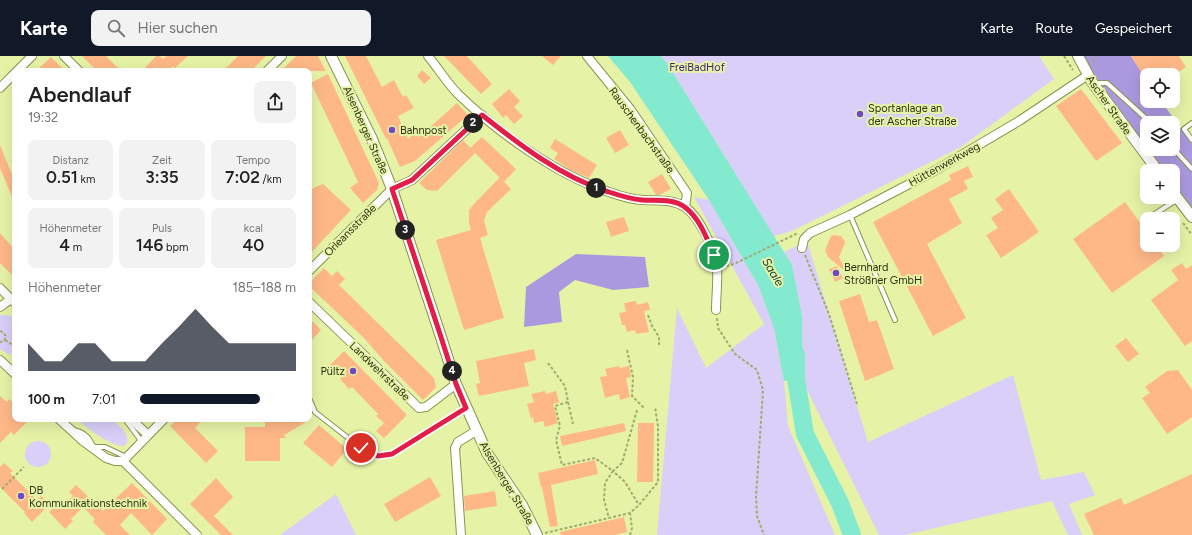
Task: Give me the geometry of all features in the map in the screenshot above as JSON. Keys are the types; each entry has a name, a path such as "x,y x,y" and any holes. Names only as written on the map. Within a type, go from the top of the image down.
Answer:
{"street":[{"path":"20,68 32,56"},
{"path":"64,56 76,68"},
{"path":"271,68 282,56"},
{"name":"Alsenberger Straße","path":"331,56 372,139 392,189 456,384 466,408 487,452 522,505 537,535"},
{"path":"428,56 457,93 520,145 587,184 625,198 660,200 672,202 685,207 695,217 707,238 714,255 717,268 716,310"},
{"name":"Rauschenbachstraße","path":"587,56 631,110 687,193 685,207"},
{"name":"Ascher Straße","path":"1078,56 1086,79 1153,164"},
{"path":"0,88 12,76"},
{"name":"Hüttenwerkweg","path":"802,248 804,240 810,233 850,215 936,170 1086,79"},
{"path":"392,189 412,180 482,115"},
{"name":"Orleansstraße","path":"312,268 392,189"},
{"path":"1180,200 1192,217"},
{"path":"0,288 12,300"},
{"path":"0,307 12,301"},
{"name":"Landwehrstraße","path":"312,305 413,404 419,408 426,407 456,384"},
{"path":"0,360 12,369"},
{"path":"62,422 110,460 115,461 125,459 161,422"},
{"path":"133,422 148,435"},
{"name":"Alsenberger Straße","path":"461,535 454,448 458,442 476,431"},
{"path":"125,459 198,535"}],"lane":[{"path":"1086,79 1106,83 1143,116"},
{"path":"1192,123 1184,129 1192,140"},
{"path":"1180,156 1192,169"},
{"path":"1156,212 1165,204"},
{"path":"850,215 895,320"},
{"path":"312,405 315,412 361,448 378,456 392,454 466,408"},
{"path":"68,422 70,429"},
{"path":"126,422 142,442"}],"path":[{"path":"1064,56 1086,79"},
{"path":"734,264 786,240"},
{"path":"802,248 829,314 857,404"},
{"path":"716,310 718,328 735,354 757,370 763,390 756,497 757,516 764,535"},
{"path":"648,315 652,326 659,337 659,345"},
{"path":"0,331 5,334 5,340"},
{"path":"0,342 5,340"},
{"path":"5,340 12,344"},
{"path":"627,350 633,377 632,396 646,409"},
{"path":"548,363 565,386 573,424"},
{"path":"568,402 555,406 560,426 556,440 562,465 595,458 625,482 639,505"},
{"path":"537,535 630,513 639,505 658,482 658,426 655,407"},
{"path":"609,518 604,500 605,483 622,463 637,410"},
{"path":"2,488 24,467"},
{"path":"630,513 632,528 630,535"}],"green space":[{"name":"Sportanlage an der Ascher Straße","path":"661,56 1039,56 1054,79 961,147 792,231 774,236"},
{"path":"694,197 709,200 758,285 774,328 784,381 788,426 835,535 657,535 677,308 706,368 764,324"},
{"path":"807,241 868,442 1013,375 1041,480 1084,472 1095,495 1069,504 1082,535 1068,535 1052,501 905,535 879,535 803,382 802,316 792,265 784,252"},
{"path":"0,315 12,316 12,355 0,349"},
{"path":"80,422 115,422 127,436 127,443 124,446 112,443"},
{"path":"38,441 47,445 51,454 47,463 38,467 29,463 25,454 29,445"},
{"path":"336,494 356,535 280,535"}],"shaded area":[{"path":"1084,56 1131,56 1140,70 1140,108 1166,108 1172,116 1140,116 1140,137 1093,73"},
{"path":"1180,127 1192,144 1192,208 1180,192 1180,164 1160,164 1154,156 1180,156"},
{"path":"576,254 645,257 649,287 613,290 575,280 559,292 562,322 524,327 526,287"}],"water":[{"path":"608,56 661,56 792,265 802,316 803,382 796,379 784,381 774,328 758,285 709,200 630,82"}],"building":[{"path":"82,56 106,56 118,68 94,68"},
{"path":"156,56 160,56 163,59 167,56 188,56 175,68 173,66 171,68 145,68"},
{"path":"238,56 266,56 254,68 226,68"},
{"path":"296,56 318,56 326,71 312,71 312,68 284,68"},
{"path":"345,56 366,56 382,87 394,80 403,97 406,95 414,108 398,116 408,139 415,133 419,137 457,103 468,115 415,161 400,167 387,138 386,139"},
{"path":"444,56 467,56 492,84 481,94"},
{"path":"542,56 561,56 553,65"},
{"path":"1131,56 1179,56 1186,67 1180,71 1180,68 1140,68 1140,70"},
{"path":"51,57 62,68 39,68"},
{"path":"422,70 431,78 424,84 417,76"},
{"path":"328,74 379,183 377,190 363,203 350,188 358,182 312,82"},
{"path":"509,89 520,101 514,107 523,116 514,124 506,115 503,118 492,104"},
{"path":"1081,89 1122,143 1096,161 1056,106"},
{"path":"620,130 629,145 615,153 606,138"},
{"path":"482,137 516,169 504,182 470,148"},
{"path":"555,139 597,165 589,178 571,170 554,159 558,153 550,148"},
{"path":"463,140 475,153 437,191 427,190 419,183"},
{"path":"0,145 12,175 12,197 0,168"},
{"path":"968,166 973,177 964,181 968,189 949,199 962,223 927,244 966,318 933,336 873,222 951,180 949,175"},
{"path":"662,174 671,189 656,195 648,182"},
{"path":"500,177 511,189 487,212 484,221 488,235 480,238 504,318 464,330 436,240 471,230 469,223 469,210"},
{"path":"323,184 351,210 312,252 312,189"},
{"path":"1009,189 1039,232 1001,258 986,235 998,228 991,218 1003,210 995,199"},
{"path":"1125,202 1140,222 1140,252 1161,252 1164,256 1112,293 1073,239"},
{"path":"624,217 629,231 611,237 606,222"},
{"path":"0,233 12,247 12,275 0,263"},
{"path":"831,236 841,236 845,243 839,257 846,272 828,257 825,250"},
{"path":"1182,263 1186,269 1192,265 1192,341 1185,346 1151,300 1178,280 1171,270"},
{"name":"Bernhard Strößner GmbH","path":"837,266 843,278 835,282 829,269"},
{"path":"324,268 332,276 337,271 345,279 339,285 434,378 436,387 423,400 384,361 364,338 312,289 312,280"},
{"path":"860,294 869,322 877,320 894,369 865,381 839,301"},
{"path":"636,301 637,305 648,302 650,310 644,311 649,332 636,334 635,330 627,332 625,325 622,325 619,313 626,312 624,303"},
{"path":"312,321 321,330 312,340"},
{"path":"1126,338 1139,354 1128,362 1115,346"},
{"path":"534,349 536,360 524,363 529,386 479,396 476,384 480,383 476,361"},
{"path":"344,351 407,415 384,438 376,431 384,423 376,416 378,414 352,387 349,389 340,379 342,377 330,365"},
{"path":"619,366 620,368 629,366 631,377 626,378 630,397 620,400 619,394 605,398 600,377 607,376 605,369"},
{"path":"1178,370 1192,390 1192,417 1167,434 1142,398 1150,393 1145,387 1167,371"},
{"path":"545,391 546,394 556,391 559,402 553,404 558,423 545,427 543,421 534,423 527,404 534,402 531,394"},
{"path":"0,396 7,402 9,399 12,402 12,422 27,422 14,435 11,432 0,443"},
{"path":"174,422 200,422 195,428 218,451 206,463 170,426"},
{"path":"265,422 306,422 284,435 286,438 280,438 280,461 245,461 245,427 265,427"},
{"path":"624,423 626,431 562,446 560,436"},
{"path":"638,423 654,423 653,482 637,482"},
{"path":"319,425 347,449 332,467 303,443"},
{"path":"595,460 598,474 551,485 558,526 550,527 538,473"},
{"path":"4,463 13,471 10,473 37,500 41,496 50,504 32,522 24,513 25,512 0,487 0,467"},
{"path":"1192,474 1192,535 1094,535 1084,514 1121,498 1124,505"},
{"path":"430,477 441,496 395,522 384,504"},
{"path":"216,478 233,497 214,516 233,535 221,535 190,504"},
{"path":"132,483 167,519 152,535 131,513 120,525 130,535 106,535 93,522 95,519 83,507 71,519 73,521 65,529 49,512 56,505 60,509 73,496 69,492 76,485 103,511"},
{"path":"495,491 497,506 465,511 464,496"},
{"path":"624,517 627,532 615,535 561,535 560,532"}],"waterway":[{"name":"Saale","path":"796,355 796,379 805,434 840,503 852,535"}],"place":[{"name":"Sportanlage an der Ascher Straße","path":"860,114"},
{"name":"Bahnpost","path":"392,130"},
{"name":"Bernhard Strößner GmbH","path":"836,273"},
{"name":"Pültz","path":"353,371"},
{"name":"DB Kommunikationstechnik","path":"21,496"}],"route":[{"path":"361,448 378,456 392,454 466,408 456,384 392,189 412,180 482,115 520,145 569,175 587,184 625,198 660,200 672,202 685,207 695,217 707,238 714,255"}],"park label":[{"name":"FreiBadHof","path":"697,67"}]}
